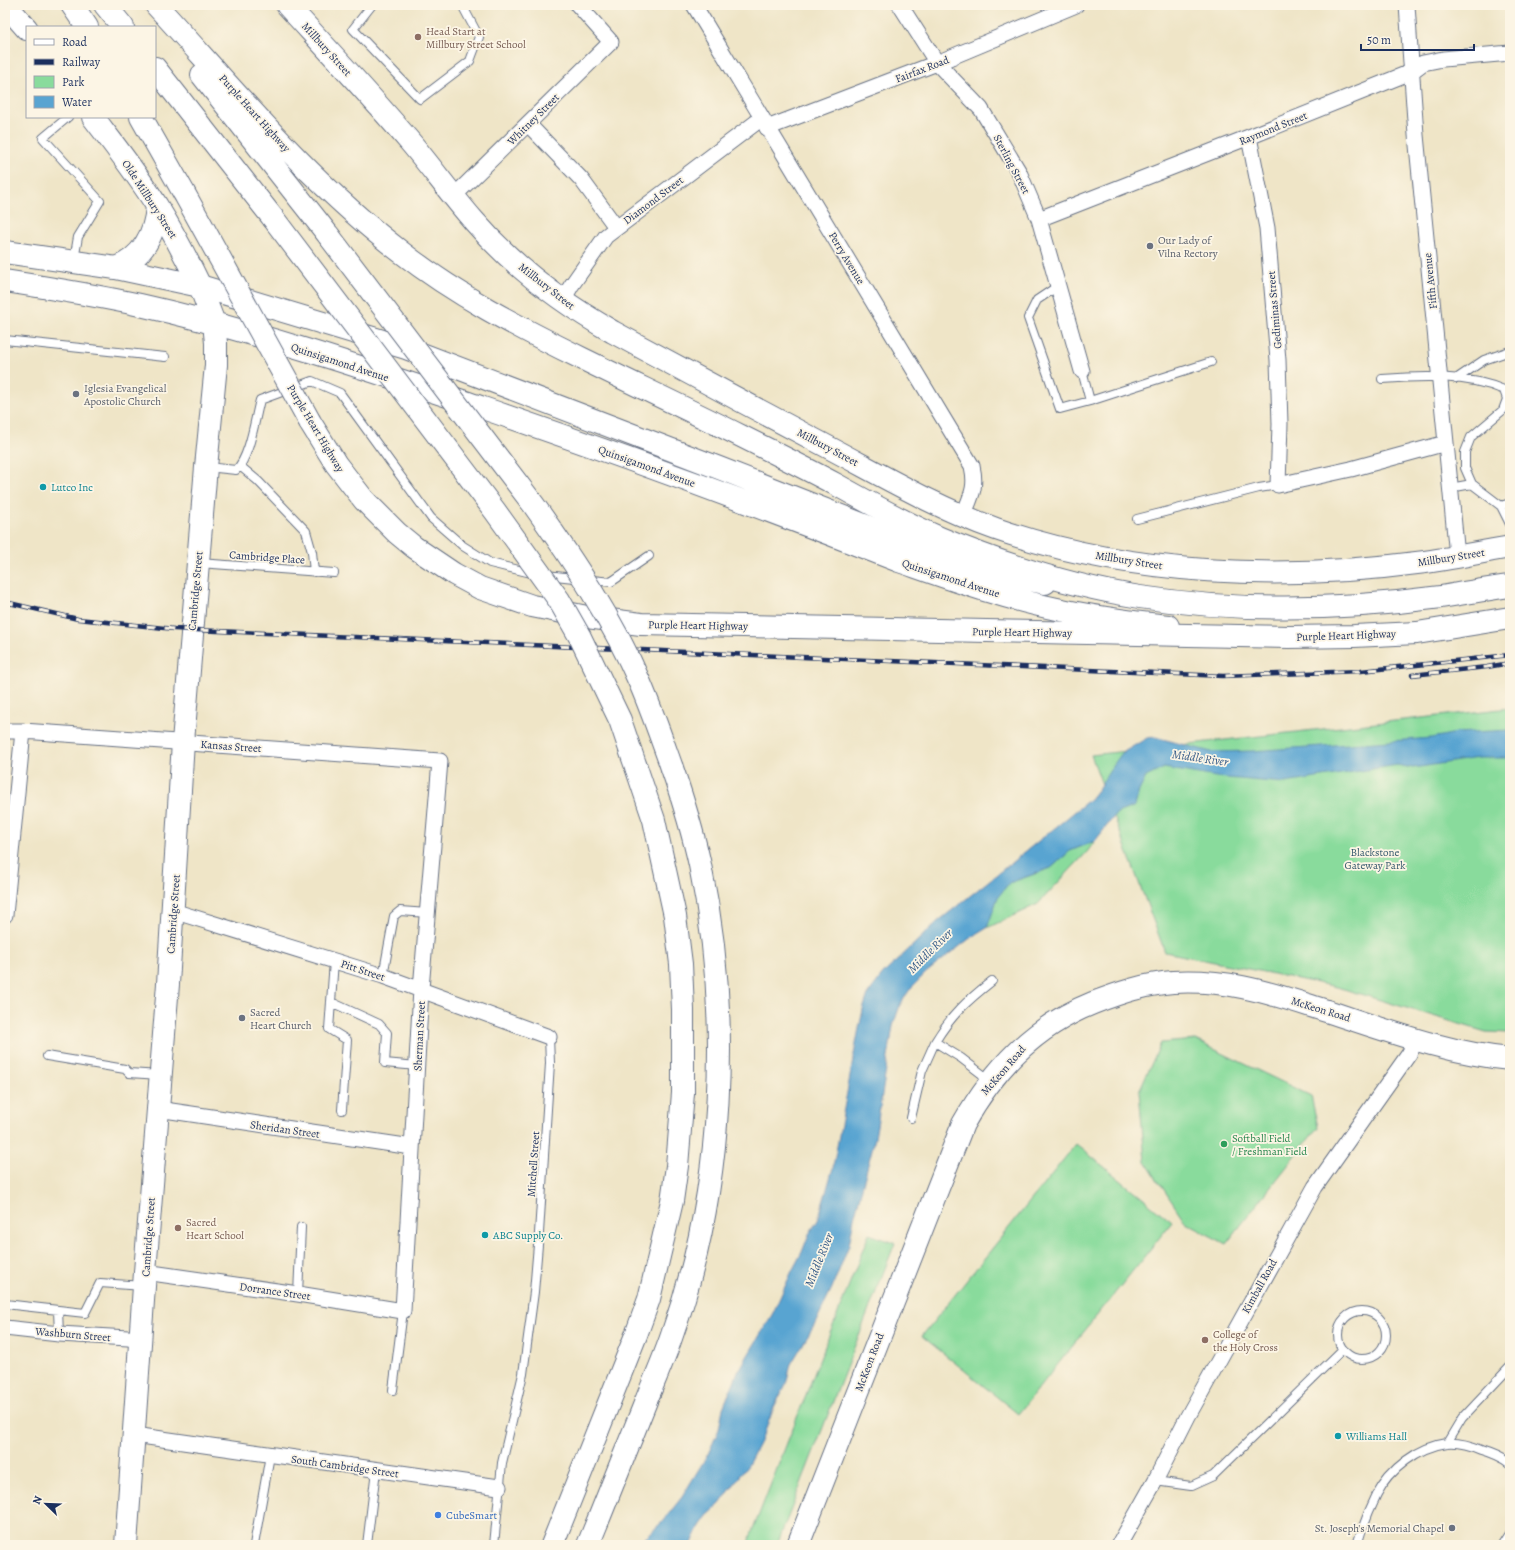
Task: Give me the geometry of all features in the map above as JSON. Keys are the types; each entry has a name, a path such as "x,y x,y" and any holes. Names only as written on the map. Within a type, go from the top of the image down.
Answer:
{"main road":[{"path":"6,5 26,28"},
{"path":"72,5 86,26"},
{"path":"105,5 122,26"},
{"path":"148,5 328,236 533,504 560,542 585,580 620,642 640,683 672,768 690,826 700,864 713,945 719,1029 719,1075 716,1122 705,1210 696,1254 672,1335 588,1545"},
{"name":"Purple Heart Highway","path":"156,5 314,177 354,214 402,253 451,287 531,333 782,457 906,522 970,550 1020,567 1078,584 1140,597 1198,604 1319,606 1378,603 1440,597 1510,586"},
{"name":"Millbury Street","path":"287,5 393,122 474,221 495,243 539,282 587,317 638,346 910,491 963,516 996,529 1070,550 1109,559 1182,567 1228,570 1301,572 1385,566 1510,547"},
{"path":"156,69 273,218 491,504 559,600 580,637 620,720 654,820 675,916 681,964 683,1010 683,1092 677,1166 672,1201 649,1299 552,1545"},
{"name":"Olde Millbury Street","path":"94,118 158,206 200,286"},
{"name":"Purple Heart Highway","path":"142,118 310,422 336,464 364,500 408,543 454,574 480,588 532,606 587,617 641,624 1289,637 1416,633 1510,618"},
{"path":"116,268 132,260 149,240 155,224 158,206"},
{"name":"Quinsigamond Avenue","path":"5,252 116,268 200,286 385,342 456,366 940,555 1008,576 1039,583 1078,584"},
{"name":"Quinsigamond Avenue","path":"5,282 83,293 137,304 214,323 377,373 560,435 899,561 1002,595 1056,609 1134,622 1229,634 1289,637"},
{"name":"Cambridge Street","path":"126,1545 173,911 183,742 197,563 216,365 214,323 200,286"},
{"name":"McKeon Road","path":"798,1545 956,1141 972,1108 991,1081 1014,1054 1040,1032 1084,1007 1120,992 1144,986 1173,982 1220,983 1250,988 1443,1048 1487,1057 1510,1059"}],"street":[{"name":"Whitney Street","path":"454,196 611,42 578,5"},
{"name":"Perry Avenue","path":"694,5 972,466 975,479 973,492 963,516"},
{"name":"Sterling Street","path":"900,5 937,63 981,109 1019,172 1039,219 1082,372"},
{"name":"Fairfax Road","path":"765,123 937,63 1076,5"},
{"name":"Fifth Avenue","path":"1407,5 1416,142 1440,376 1456,556"},
{"name":"Raymond Street","path":"1039,219 1411,72 1423,63 1443,59 1510,53"},
{"name":"Diamond Street","path":"563,300 606,236 616,227 765,123"},
{"path":"528,124 581,178 616,227"},
{"name":"Gediminas Street","path":"1249,137 1267,228 1278,368 1280,424 1278,485"},
{"path":"1278,485 1351,469 1446,443"},
{"path":"5,915 23,730"},
{"name":"Kansas Street","path":"5,731 23,730 440,761"},
{"name":"Sherman Street","path":"404,1312 421,989 440,761"},
{"name":"Pitt Street","path":"173,911 383,976 549,1037"},
{"name":"Kimball Road","path":"1119,1545 1155,1481 1188,1416 1315,1187 1409,1054 1417,1039"},
{"name":"Sheridan Street","path":"158,1109 412,1147"},
{"name":"Dorrance Street","path":"145,1279 298,1294 404,1312"},
{"name":"Washburn Street","path":"5,1328 60,1334 128,1338 141,1341"},
{"name":"South Cambridge Street","path":"134,1435 270,1456 500,1487"}],"lane":[{"path":"372,5 353,29 420,99 470,61 479,37 462,5"},
{"path":"67,118 43,138 100,201 78,237 74,261"},
{"path":"1058,286 1037,300 1028,318 1060,409 1090,401 1211,362"},
{"path":"5,340 165,357"},
{"path":"1456,379 1484,360 1510,352"},
{"path":"1082,372 1090,401"},
{"path":"1382,379 1440,376 1492,384 1504,390 1507,399 1503,410 1471,437 1465,452 1465,468 1472,484 1502,506 1510,524"},
{"path":"206,467 236,470 240,466 246,454 260,400 312,381 340,393 431,518 463,546 490,563 536,574 611,582 649,556"},
{"path":"240,466 268,491 306,531 312,552 314,572"},
{"path":"1450,488 1472,484"},
{"path":"1137,519 1259,488 1278,485"},
{"path":"1502,506 1510,503"},
{"name":"Cambridge Place","path":"197,563 334,573"},
{"path":"383,976 394,916 400,911 428,913"},
{"path":"334,961 329,1029 347,1040 342,1110"},
{"path":"911,1118 922,1071 935,1042 945,1025 963,1005 992,981"},
{"path":"331,1002 379,1024 387,1033 385,1063 417,1066"},
{"name":"Mitchell Street","path":"500,1487 502,1463 523,1374 534,1292 540,1233 549,1079 549,1037"},
{"path":"935,1042 961,1058 991,1081"},
{"path":"47,1056 125,1069 129,1073 160,1076"},
{"path":"298,1294 301,1227"},
{"path":"5,1304 84,1313 100,1283 145,1279"},
{"path":"58,1310 60,1334"},
{"path":"1365,1311 1373,1313 1380,1318 1386,1331 1386,1339 1384,1346 1379,1353 1366,1360 1351,1357 1342,1349 1338,1339 1339,1329 1343,1321 1349,1315 1356,1312 1365,1311"},
{"path":"393,1390 404,1312"},
{"path":"1155,1481 1191,1486 1213,1476 1342,1349"},
{"path":"1447,1443 1462,1418 1510,1367"},
{"path":"1358,1545 1378,1493 1389,1477 1400,1465 1417,1454 1432,1447 1447,1443 1473,1447 1510,1463"},
{"path":"254,1545 270,1456"},
{"path":"367,1545 376,1470"},
{"path":"494,1545 500,1487"},
{"path":"1501,1545 1510,1531"},
{"path":"1308,1545 1324,1545"}],"green space":[{"name":"Blackstone Gateway Park","path":"1510,708 1510,1033 1486,1032 1337,987 1165,952 1091,755"},
{"path":"1095,841 1087,852 1038,904 987,928 998,896 1009,883 1051,868 1070,851"},
{"name":"Softball Field / Freshman Field","path":"1195,1040 1311,1096 1318,1127 1226,1244 1186,1223 1145,1161 1139,1091 1161,1043"},
{"path":"1076,1144 1172,1222 1018,1414 922,1336"},
{"path":"869,1234 895,1243 777,1545 747,1545"}],"water":[{"name":"Middle River","path":"1510,730 1510,758 1478,758 1413,768 1397,765 1285,783 1216,777 1164,768 1146,777 1139,791 1135,806 1117,813 1095,841 1070,851 1051,868 1009,883 998,897 987,928 969,939 927,972 910,989 900,1005 893,1026 875,1138 854,1218 849,1245 832,1288 814,1326 791,1364 786,1384 774,1407 764,1434 748,1465 720,1504 707,1516 700,1526 691,1545 638,1545 663,1521 682,1497 708,1454 719,1429 723,1408 738,1372 773,1313 809,1234 818,1220 833,1168 858,1033 868,994 883,974 936,923 1090,799 1122,753 1147,738 1155,737 1211,752 1252,751 1432,738 1456,733"}],"railway":[{"path":"5,602 78,619 174,629 1223,676 1361,671 1510,655"},
{"path":"1412,675 1510,663"}],"place":[{"name":"Head Start at Millbury Street School","path":"418,37"},
{"name":"Our Lady of Vilna Rectory","path":"1150,246"},
{"name":"Iglesia Evangelical Apostolic Church","path":"76,394"},
{"name":"Lutco Inc","path":"43,487"},
{"name":"Sacred Heart Church","path":"242,1018"},
{"name":"Softball Field / Freshman Field","path":"1224,1144"},
{"name":"Sacred Heart School","path":"178,1228"},
{"name":"ABC Supply Co.","path":"485,1235"},
{"name":"College of the Holy Cross","path":"1205,1340"},
{"name":"Williams Hall","path":"1338,1436"},
{"name":"CubeSmart","path":"438,1515"},
{"name":"St. Joseph's Memorial Chapel","path":"1452,1528"}]}
